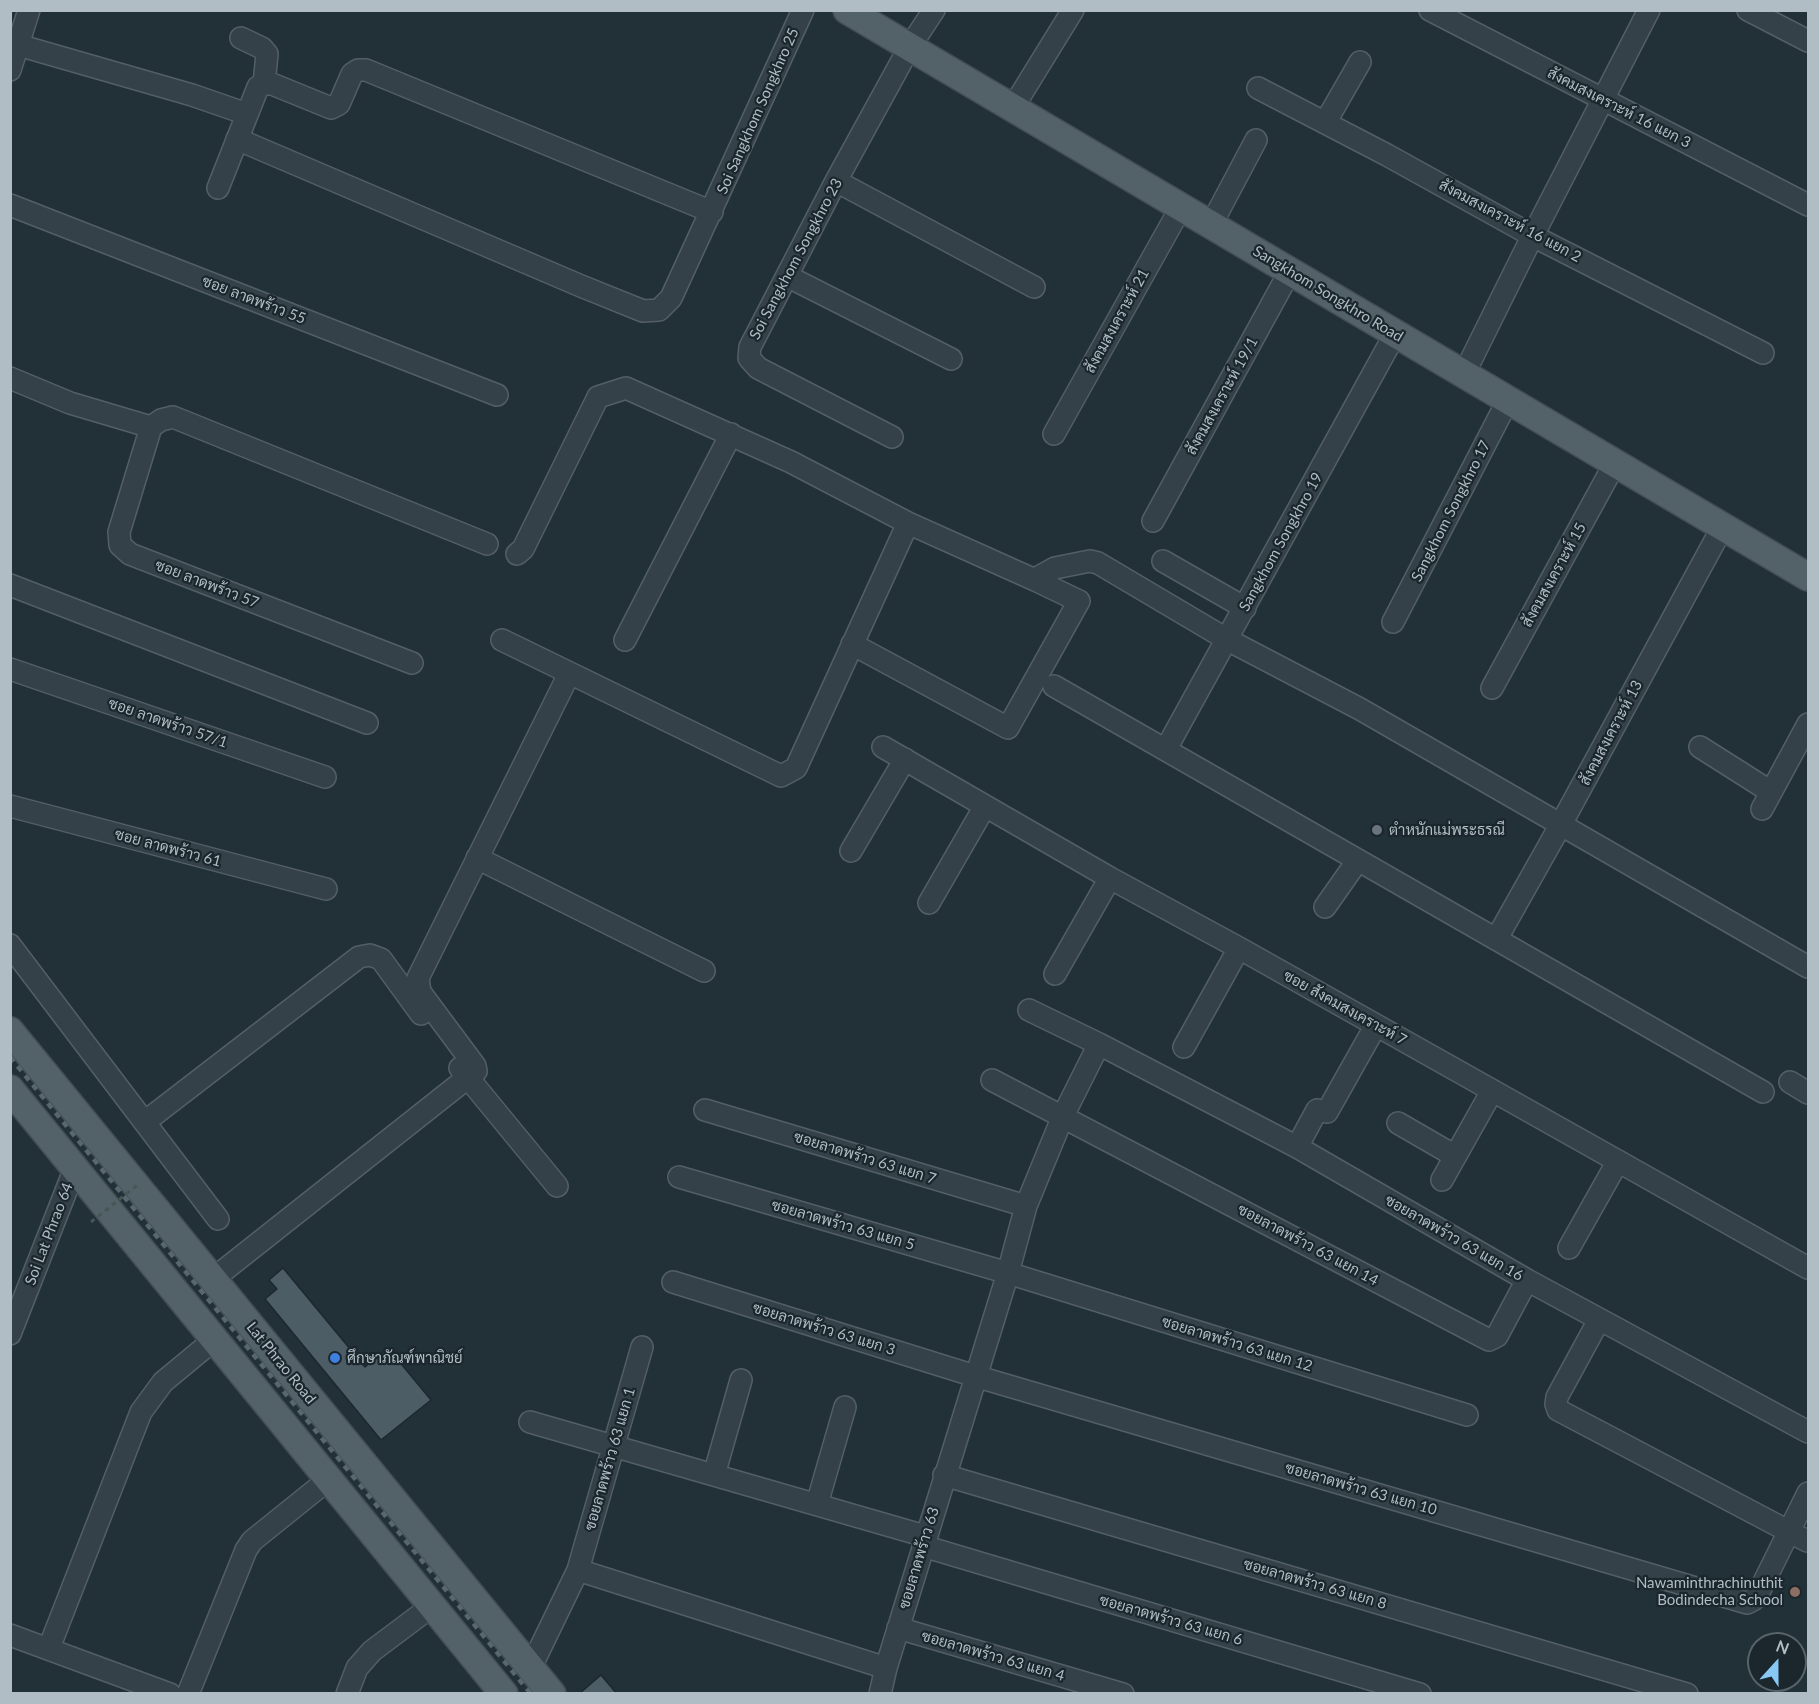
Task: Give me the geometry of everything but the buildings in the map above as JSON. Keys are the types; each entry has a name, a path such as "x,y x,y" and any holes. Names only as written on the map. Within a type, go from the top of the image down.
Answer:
{"main road":[{"name":"Sangkhom Songkhro Road","path":"847,10 1809,577"},
{"name":"Lat Phrao Road","path":"10,1031 552,1694"},
{"path":"10,1089 504,1694"},
{"path":"75,1168 102,1143"}],"street":[{"path":"10,70 29,10"},
{"name":"Soi Sangkhom Songkhro 25","path":"237,139 580,286 643,310 660,310 671,298 712,212 803,10"},
{"name":"Soi Sangkhom Songkhro 23","path":"892,437 758,368 748,358 750,347 836,182 909,48 934,10"},
{"path":"1012,109 1073,10"},
{"name":"สังคมสงเคราะห์ 16 แยก 3","path":"1430,10 1809,205"},
{"path":"1464,374 1649,10"},
{"path":"1748,10 1809,41"},
{"path":"218,188 256,92 264,84 267,54 262,48 241,38"},
{"path":"18,45 192,95 247,114"},
{"path":"1325,123 1360,62"},
{"path":"264,84 272,84 331,108 339,104 352,74 366,69 712,212"},
{"name":"สังคมสงเคราะห์ 16 แยก 2","path":"1258,88 1533,236 1762,353"},
{"path":"1211,225 1256,140"},
{"path":"836,182 1034,287"},
{"name":"ซอย ลาดพร้าว 55","path":"10,205 497,395"},
{"name":"สังคมสงเคราะห์ 21","path":"1054,434 1180,207"},
{"name":"สังคมสงเคราะห์ 19/1","path":"1153,521 1290,272"},
{"path":"787,276 951,359"},
{"name":"Sangkhom Songkhro 19","path":"1166,749 1395,333"},
{"path":"10,378 70,403 151,427 161,420 173,417 487,544"},
{"path":"517,554 523,549 598,397 626,388 823,477 908,523 1078,601 1008,728 852,644"},
{"name":"Sangkhom Songkhro 17","path":"1393,622 1508,400"},
{"name":"ซอย ลาดพร้าว 57","path":"151,427 119,532 120,545 130,554 412,663"},
{"path":"625,640 731,434"},
{"name":"สังคมสงเคราะห์ 15","path":"1492,688 1615,463"},
{"path":"502,640 781,776 796,768 908,523"},
{"name":"สังคมสงเคราะห์ 13","path":"1497,938 1723,526"},
{"path":"1032,579 1035,580 1055,568 1090,561 1098,563 1228,640 1360,709 1560,826 1809,967"},
{"path":"1163,561 1245,608"},
{"path":"10,585 367,723"},
{"name":"ซอย ลาดพร้าว 57/1","path":"10,669 325,777"},
{"path":"213,1279 476,1071 476,1066 420,992 418,978 569,674"},
{"path":"1054,686 1763,1092"},
{"path":"1700,747 1766,801 1809,724"},
{"name":"ซอย สังคมสงเคราะห์ 7","path":"883,747 1110,878 1809,1268"},
{"path":"851,851 905,759"},
{"name":"ซอย ลาดพร้าว 61","path":"10,806 326,889"},
{"path":"929,903 986,806"},
{"path":"477,858 704,971"},
{"path":"1325,908 1358,860"},
{"path":"1055,974 1110,878"},
{"path":"10,945 146,1121 218,1219"},
{"path":"1184,1047 1239,948"},
{"path":"146,1121 359,957 370,955 381,959 468,1079 557,1186"},
{"name":"ซอยลาดพร้าว 63 แยก 16","path":"1029,1010 1298,1147 1527,1280 1809,1432"},
{"path":"1298,1147 1317,1110 1327,1112 1376,1025"},
{"name":"ซอยลาดพร้าว 63","path":"880,1694 944,1475 1008,1273 1026,1206 1063,1116 1099,1044"},
{"path":"992,1080 1063,1116"},
{"path":"1790,1083 1809,1093"},
{"path":"1442,1180 1492,1091"},
{"name":"ซอยลาดพร้าว 63 แยก 7","path":"705,1110 1026,1206"},
{"name":"ซอยลาดพร้าว 63 แยก 14","path":"1063,1116 1489,1340 1497,1336 1527,1280"},
{"path":"1398,1123 1455,1156"},
{"path":"1569,1248 1618,1161"},
{"name":"Soi Lat Phrao 64","path":"10,1334 75,1168"},
{"name":"ซอยลาดพร้าว 63 แยก 5","path":"679,1177 1008,1273"},
{"name":"ซอยลาดพร้าว 63 แยก 12","path":"1008,1273 1467,1415"},
{"name":"ซอยลาดพร้าว 63 แยก 3","path":"673,1282 975,1376"},
{"path":"1599,1320 1557,1397 1558,1410 1798,1537 1809,1493"},
{"path":"49,1648 141,1412 163,1382 215,1339"},
{"name":"ซอยลาดพร้าว 63 แยก 1","path":"578,1570 642,1347"},
{"name":"ซอยลาดพร้าว 63 แยก 10","path":"975,1376 1747,1603 1758,1594 1798,1537"},
{"path":"714,1475 741,1380"},
{"path":"817,1504 845,1407"},
{"name":"ซอยลาดพร้าว 63 แยก 6","path":"530,1422 614,1448 817,1504 924,1541 1420,1694"},
{"name":"ซอยลาดพร้าว 63 แยก 8","path":"944,1475 1686,1694"},
{"path":"188,1694 246,1550 252,1541 328,1479"},
{"path":"531,1667 578,1570 886,1668"},
{"path":"347,1694 357,1668 372,1651 432,1606"},
{"name":"ซอยลาดพร้าว 63 แยก 4","path":"898,1628 1123,1694"},
{"path":"10,1635 170,1694"}],"path":[{"path":"91,1222 140,1183"}],"railway":[{"path":"10,1057 531,1694"}],"place":[{"name":"ตำหนักแม่พระธรณี","path":"1377,830"},
{"name":"ศึกษาภัณฑ์พาณิชย์","path":"335,1358"},
{"name":"Nawaminthrachinuthit Bodindecha School","path":"1795,1592"}]}
